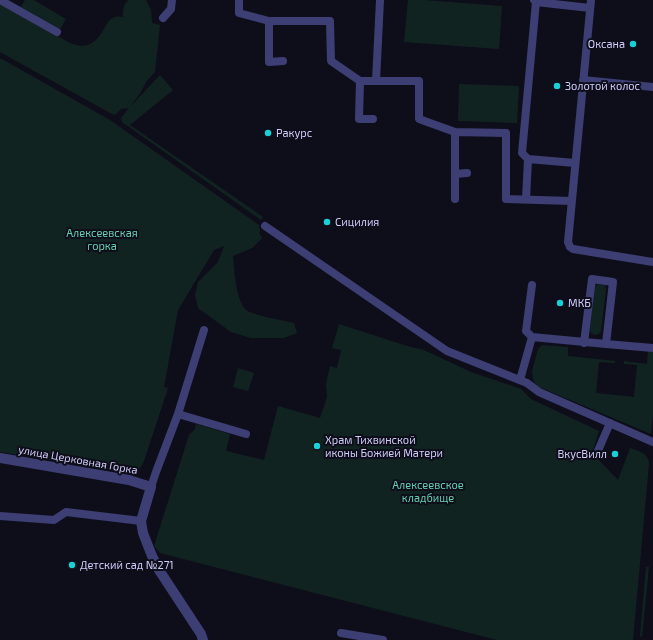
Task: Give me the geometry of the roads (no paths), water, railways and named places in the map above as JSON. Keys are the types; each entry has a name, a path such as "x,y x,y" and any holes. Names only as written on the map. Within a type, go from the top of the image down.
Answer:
{"street":[{"name":"улица Церковная Горка","path":"0,458 129,480 151,487"},
{"path":"151,487 141,521 143,533 159,570 201,634 203,640"}],"lane":[{"path":"0,0 57,32"},
{"path":"163,18 171,9 172,0"},
{"path":"238,0 239,14 269,21 330,21 331,61 360,81 419,81 419,119 455,132 506,133 506,199 571,201"},
{"path":"376,81 380,0"},
{"path":"575,163 528,159 522,154 535,1 590,4 583,80 575,163 568,233 568,242 570,247 573,249 653,262"},
{"path":"269,21 269,62 283,61"},
{"path":"583,80 653,87"},
{"path":"360,81 359,119 373,119"},
{"path":"455,132 455,174 467,173"},
{"path":"455,132 455,199"},
{"path":"526,199 528,159"},
{"path":"265,226 447,350 527,383 539,392 653,442"},
{"path":"584,343 592,279 614,282 606,344"},
{"path":"532,284 526,331 532,337 584,343 653,348"},
{"path":"151,487 178,414 204,330"},
{"path":"520,380 532,337"},
{"path":"178,414 246,434"},
{"path":"597,453 610,423"},
{"path":"0,516 54,520 66,512 141,521"},
{"path":"341,633 383,640"}],"place":[{"name":"Оксана","path":"633,44"},
{"name":"Золотой колос","path":"557,86"},
{"name":"Ракурс","path":"268,133"},
{"name":"Сицилия","path":"327,222"},
{"name":"МКБ","path":"560,303"},
{"name":"Храм Тихвинской иконы Божией Матери","path":"317,446"},
{"name":"ВкусВилл","path":"615,454"},
{"name":"Детский сад №271","path":"72,565"}],"park label":[{"name":"Алексеевская горка","path":"102,239"},
{"name":"Алексеевское кладбище","path":"428,491"}]}
